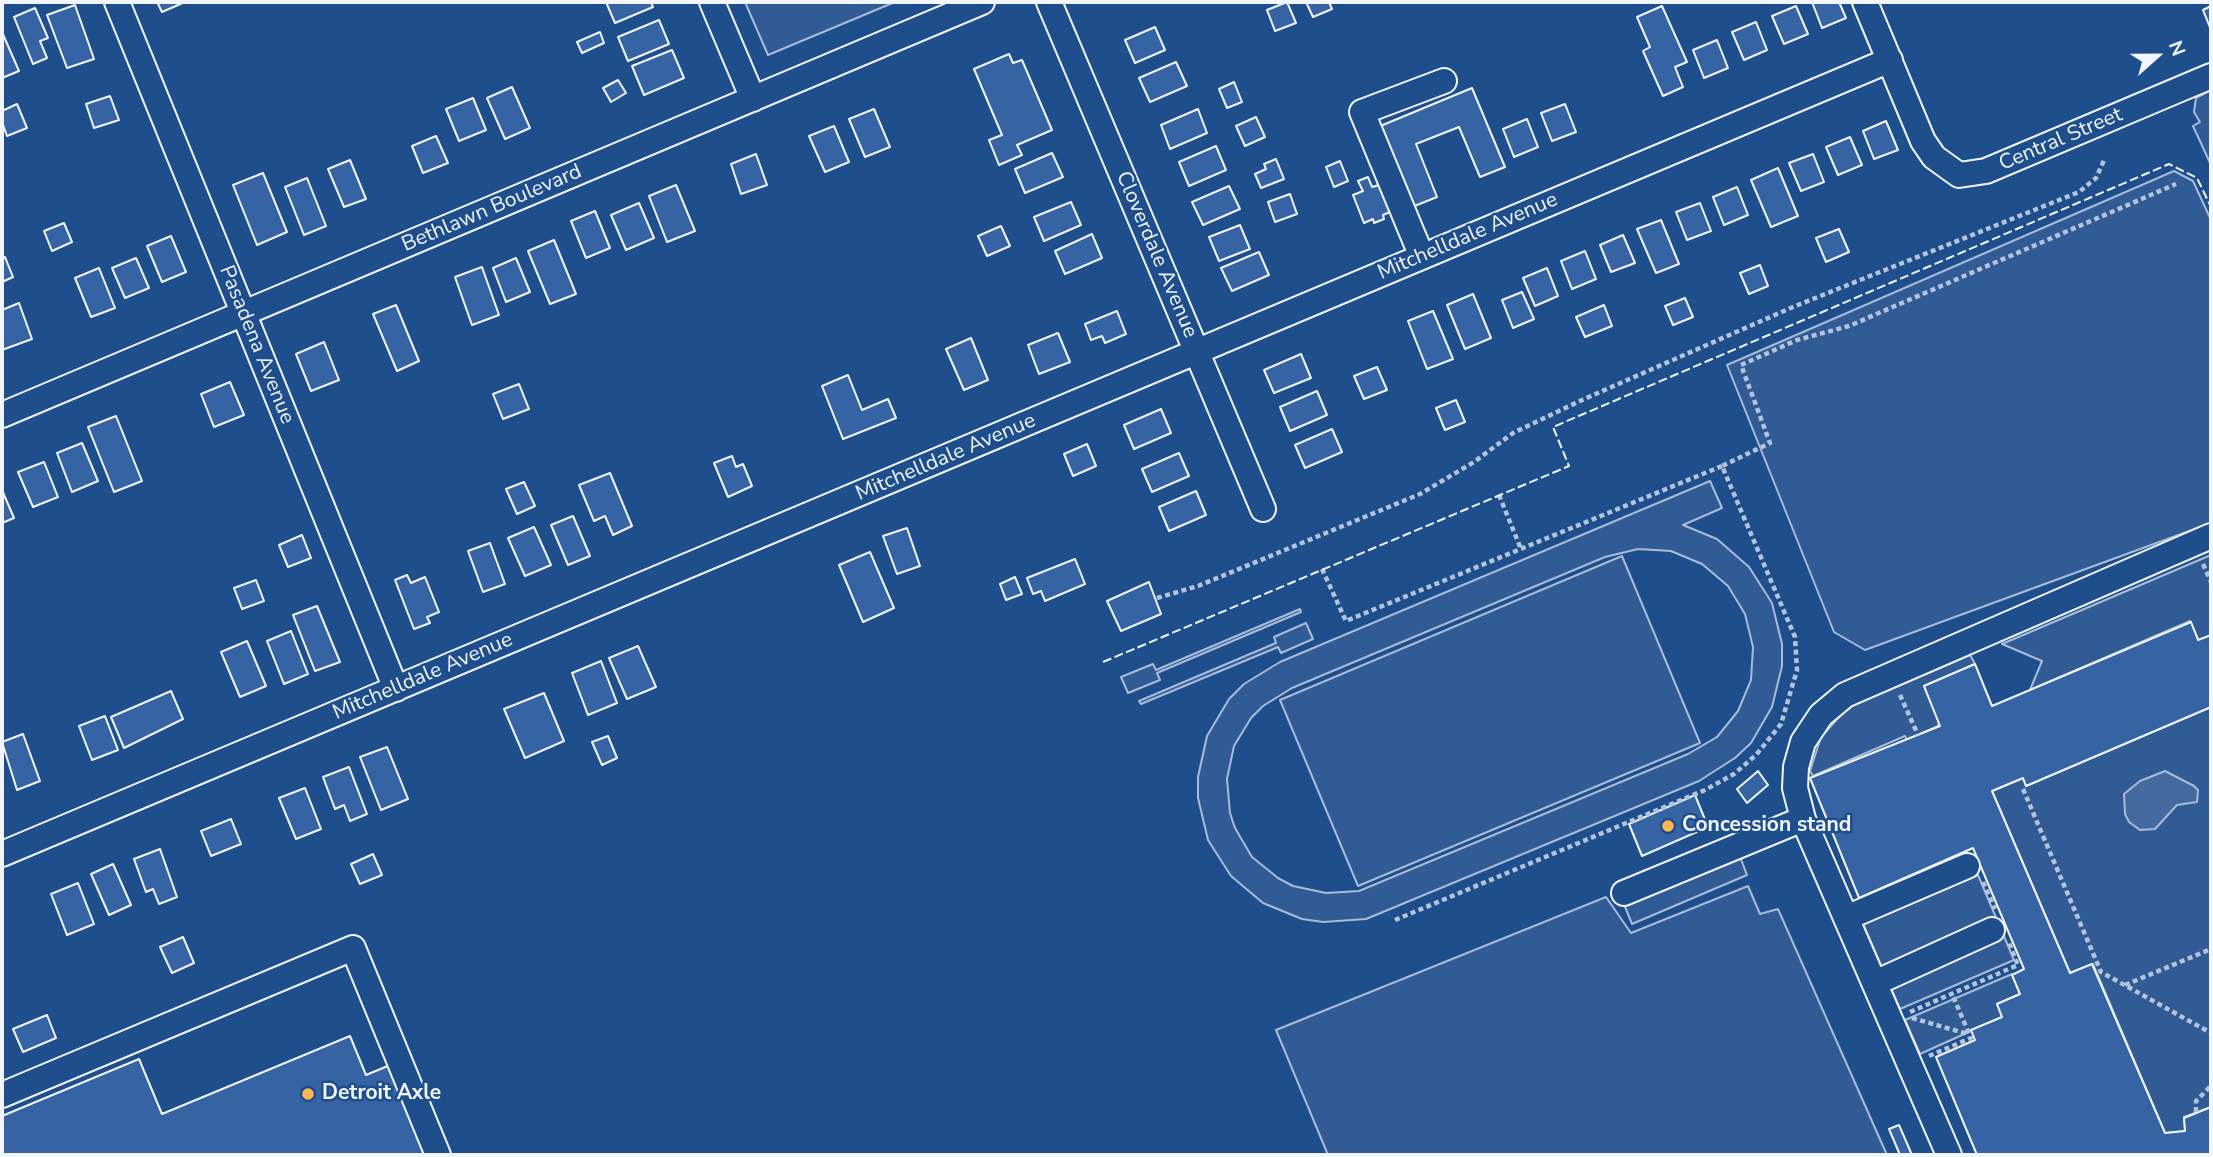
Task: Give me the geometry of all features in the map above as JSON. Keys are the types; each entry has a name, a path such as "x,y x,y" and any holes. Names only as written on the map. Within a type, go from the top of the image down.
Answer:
{"street":[{"name":"Pasadena Avenue","path":"117,2 396,689"},
{"path":"712,2 754,99"},
{"name":"Bethlawn Boulevard","path":"2,415 982,2"},
{"name":"Cloverdale Avenue","path":"1049,2 1263,509"},
{"path":"1865,2 1890,60"},
{"name":"Mitchelldale Avenue","path":"2,854 1890,60"},
{"name":"Central Street","path":"1890,60 1923,141 1947,169 1959,175 1986,171 2211,76"},
{"path":"1422,257 1362,112 1444,81"},
{"path":"1949,1155 1803,819 1795,788 1796,767 1803,742 1821,715 1845,695 2205,545"},
{"path":"1624,893 1803,819"},
{"path":"1846,918 1967,866"},
{"path":"1875,983 1992,930"},
{"path":"2,1095 353,948 438,1155"}],"path":[{"path":"1157,598 1198,586 1310,542 1420,494 1474,462 1513,433 1582,400 1805,302 2079,192 2096,178 2105,158"},
{"path":"1322,569 1346,621 1722,466 1770,443 1741,365 1797,340 1849,326 2176,184"},
{"path":"1395,920 1705,790 1734,774 1756,755 1781,724 1797,670 1795,637 1788,615 1722,466"},
{"path":"1499,495 1521,549"},
{"path":"2205,545 2211,582"},
{"path":"1896,684 1917,735"},
{"path":"2023,789 2101,972 2211,1033"},
{"path":"2125,985 2211,948"},
{"path":"1920,1060 1971,1038 1952,994"},
{"path":"1903,1015 1969,1034"},
{"path":"2196,1112 2196,1101 2211,1086"}],"shaded area":[{"path":"745,2 895,2 768,55"},
{"path":"2211,90 2211,165 2193,126 2200,122 2194,112 2196,98"},
{"path":"2174,171 2193,181 2211,220 2211,523 1865,650 1834,632 1727,365"},
{"path":"1710,481 1722,508 1683,525 1717,539 1749,567 1772,603 1782,644 1782,666 1772,707 1751,743 1735,758 1699,781 1366,919 1323,922 1302,919 1263,903 1231,876 1208,840 1198,798 1198,777 1207,736 1229,699 1244,684 1280,662","holes":["1638,549 1671,551 1702,564 1728,586 1745,614 1753,647 1751,680 1738,711 1717,737 1688,754 1359,891 1326,893 1293,886 1278,878 1252,857 1235,828 1230,813 1227,779 1234,746 1251,718 1263,706 1292,688 1605,557"]},
{"path":"2211,555 2211,635 2199,641 2190,621 2030,690 2042,661 2002,644"},
{"path":"1622,556 1700,743 1358,886 1280,700"},
{"path":"1300,609 1301,612 1157,673 1160,680 1128,693 1121,677 1153,664 1156,670"},
{"path":"1306,623 1313,639 1281,653 1278,647 1141,704 1139,701 1276,643 1274,637"},
{"path":"1970,655 1975,664 1924,686 1939,722 1938,726 1907,740 1905,736 1813,776 1810,771 1821,737 1852,706"},
{"path":"2211,707 2211,1107 2184,1117 2185,1131 2165,1133 2093,964 2070,973 1992,791 2023,778 2026,786"},
{"path":"2165,771 2194,786 2198,790 2197,802 2177,805 2155,829 2140,830 2129,822 2125,814 2124,794 2140,781"},
{"path":"1733,838 1747,875 1632,924 1617,887"},
{"path":"1978,875 2014,960 1900,1009 1863,924"},
{"path":"1748,886 1760,914 1778,909 1887,1155 1328,1155 1276,1030 1606,897 1631,933"},
{"path":"2012,974 2020,994 1997,1004 2002,1017 1920,1054 1905,1020"}],"building":[{"path":"157,2 185,2 162,12"},
{"path":"606,2 651,2 653,7 615,23"},
{"path":"1287,2 1296,23 1275,31 1267,10"},
{"path":"1306,2 1329,2 1332,9 1313,17"},
{"path":"1812,2 1839,2 1846,18 1822,28"},
{"path":"75,5 94,59 67,68 47,15"},
{"path":"1662,6 1687,62 1675,67 1683,87 1663,96 1643,51 1650,47 1637,17"},
{"path":"1796,6 1808,34 1784,44 1772,16"},
{"path":"2211,6 2211,30 2203,10"},
{"path":"35,8 48,38 40,41 47,58 33,64 14,17"},
{"path":"659,20 669,44 628,61 618,37"},
{"path":"1756,22 1767,50 1744,60 1732,32"},
{"path":"1155,27 1165,50 1135,63 1125,40"},
{"path":"2,32 19,71 2,78"},
{"path":"600,32 604,43 582,53 577,42"},
{"path":"1717,40 1728,68 1704,78 1693,50"},
{"path":"672,50 684,78 644,95 632,66"},
{"path":"1009,54 1013,63 1022,60 1052,130 1017,145 1022,155 999,165 989,140 1002,135 974,69"},
{"path":"1176,62 1187,86 1150,102 1139,78"},
{"path":"618,80 626,93 611,102 603,88"},
{"path":"1234,82 1242,102 1227,108 1219,89"},
{"path":"512,87 530,128 505,139 487,98"},
{"path":"1472,88 1505,167 1480,177 1459,127 1416,144 1437,197 1412,207 1378,127"},
{"path":"110,96 119,120 94,128 86,104"},
{"path":"473,98 486,130 459,141 446,109"},
{"path":"17,104 27,128 7,136 2,122 2,111"},
{"path":"1565,104 1576,132 1552,141 1541,113"},
{"path":"874,109 890,147 865,157 849,119"},
{"path":"1198,109 1207,133 1170,149 1161,125"},
{"path":"1256,117 1265,137 1245,146 1236,126"},
{"path":"1527,119 1538,147 1514,157 1503,129"},
{"path":"1886,121 1898,150 1874,159 1863,131"},
{"path":"834,126 849,162 825,172 809,136"},
{"path":"436,136 448,163 423,173 412,146"},
{"path":"1850,137 1862,165 1838,175 1826,147"},
{"path":"1216,146 1226,170 1189,186 1179,162"},
{"path":"1052,153 1063,177 1025,193 1015,169"},
{"path":"756,154 767,185 741,194 731,164"},
{"path":"1813,154 1824,182 1801,191 1789,163"},
{"path":"1276,159 1284,179 1261,188 1255,174 1266,169 1264,164"},
{"path":"350,160 366,199 344,207 328,169"},
{"path":"1340,161 1348,181 1334,187 1326,167"},
{"path":"1778,168 1798,216 1771,227 1751,180"},
{"path":"263,173 287,232 257,245 233,185"},
{"path":"1368,177 1372,187 1379,185 1390,212 1383,215 1384,219 1374,223 1373,219 1364,223 1353,195 1363,191 1358,181"},
{"path":"307,178 326,226 304,235 285,187"},
{"path":"676,185 695,231 667,242 649,196"},
{"path":"1229,186 1240,209 1203,225 1192,202"},
{"path":"1737,187 1748,215 1724,225 1713,197"},
{"path":"1290,194 1297,214 1275,222 1268,202"},
{"path":"1071,202 1081,225 1044,241 1034,217"},
{"path":"639,203 654,238 626,250 611,215"},
{"path":"1700,203 1711,231 1687,240 1676,212"},
{"path":"595,211 610,248 586,258 571,221"},
{"path":"1661,220 1679,264 1656,273 1637,229"},
{"path":"64,223 72,242 52,251 44,231"},
{"path":"1240,225 1250,249 1219,261 1209,237"},
{"path":"1001,226 1010,246 987,256 978,236"},
{"path":"1839,229 1849,252 1826,262 1816,238"},
{"path":"1092,234 1102,258 1065,274 1055,251"},
{"path":"1623,235 1635,263 1611,272 1600,245"},
{"path":"171,236 186,272 162,282 147,246"},
{"path":"554,240 576,294 550,304 528,251"},
{"path":"1585,251 1596,279 1572,289 1561,261"},
{"path":"1259,252 1269,275 1232,291 1221,268"},
{"path":"5,257 13,277 2,282 2,259"},
{"path":"136,258 149,288 125,298 112,268"},
{"path":"516,258 530,292 506,302 493,268"},
{"path":"1760,265 1768,286 1749,294 1740,273"},
{"path":"482,267 499,315 472,325 455,277"},
{"path":"99,268 115,308 91,317 75,278"},
{"path":"1547,268 1558,296 1535,306 1523,278"},
{"path":"1522,292 1534,319 1513,328 1502,300"},
{"path":"1473,294 1491,338 1465,349 1447,305"},
{"path":"1685,298 1693,317 1673,325 1665,306"},
{"path":"19,303 32,339 2,350 2,310"},
{"path":"396,305 419,361 397,371 373,314"},
{"path":"1604,305 1612,326 1585,337 1576,317"},
{"path":"1117,311 1126,334 1105,343 1102,336 1091,340 1085,324"},
{"path":"1433,311 1453,359 1427,369 1408,321"},
{"path":"1058,333 1070,362 1039,374 1028,345"},
{"path":"971,338 988,380 964,390 946,349"},
{"path":"324,342 339,380 311,391 296,354"},
{"path":"1301,354 1311,378 1274,393 1264,370"},
{"path":"1377,367 1387,390 1364,399 1354,376"},
{"path":"848,375 862,410 888,399 896,418 843,439 822,386"},
{"path":"230,382 244,415 214,427 201,394"},
{"path":"519,384 529,409 503,419 493,394"},
{"path":"1317,391 1327,415 1290,431 1280,407"},
{"path":"1456,400 1465,422 1445,430 1436,408"},
{"path":"1161,409 1171,433 1134,449 1124,425"},
{"path":"116,416 142,481 114,492 88,427"},
{"path":"1332,429 1342,452 1305,468 1295,445"},
{"path":"82,443 98,481 72,492 57,453"},
{"path":"1087,444 1096,466 1073,476 1064,454"},
{"path":"1179,453 1189,476 1152,492 1142,469"},
{"path":"732,456 736,467 743,464 752,486 728,497 714,463"},
{"path":"44,462 58,497 33,507 18,472"},
{"path":"610,473 632,526 613,535 605,516 594,521 579,485"},
{"path":"524,482 535,506 517,514 506,489"},
{"path":"2,490 14,518 2,523"},
{"path":"1196,491 1206,515 1169,531 1159,507"},
{"path":"573,516 590,556 568,565 551,525"},
{"path":"534,527 551,565 525,576 508,538"},
{"path":"907,528 920,566 897,574 883,536"},
{"path":"302,535 311,558 288,567 279,545"},
{"path":"490,543 505,584 483,592 468,551"},
{"path":"870,552 894,608 863,622 839,565"},
{"path":"1075,559 1085,584 1045,601 1041,591 1033,594 1027,578"},
{"path":"407,575 411,583 425,577 439,612 427,617 430,623 414,629 395,580"},
{"path":"1015,577 1022,594 1006,600 1000,584"},
{"path":"256,580 264,601 242,609 234,588"},
{"path":"1149,582 1161,614 1121,631 1107,601"},
{"path":"317,606 340,662 315,671 293,615"},
{"path":"2191,622 2198,640 2211,635 2211,707 2026,786 2023,778 1992,791 2070,973 2092,964 2165,1133 2185,1131 2184,1118 2211,1107 2211,1155 1977,1155 1936,1057 1975,1040 1971,1030 2002,1017 1997,1004 2020,994 2012,975 2024,969 1973,848 1859,898 1810,778 1940,726 1924,686 1975,664 1992,706"},
{"path":"291,631 308,674 284,684 267,641"},
{"path":"247,641 266,686 240,697 221,652"},
{"path":"638,646 656,687 627,699 609,658"},
{"path":"601,661 617,703 588,715 572,673"},
{"path":"171,691 183,719 124,748 111,717"},
{"path":"544,693 564,741 525,758 504,709"},
{"path":"105,716 118,750 92,760 79,726"},
{"path":"23,734 40,781 17,790 2,742"},
{"path":"608,736 617,758 602,765 592,742"},
{"path":"387,747 408,799 381,810 360,757"},
{"path":"349,767 367,814 350,821 344,805 335,809 323,777"},
{"path":"1758,771 1768,785 1747,803 1737,789"},
{"path":"305,788 321,829 296,839 279,798"},
{"name":"Concession stand","path":"1695,795 1708,827 1642,856 1629,824"},
{"path":"231,819 241,844 211,856 201,831"},
{"path":"160,849 177,897 159,904 153,889 146,892 134,859"},
{"path":"373,854 382,875 360,884 351,864"},
{"path":"113,864 131,905 109,915 91,874"},
{"path":"78,883 94,924 67,935 51,894"},
{"path":"183,937 194,963 172,973 160,947"},
{"path":"47,1015 56,1038 23,1052 13,1029"},
{"name":"Detroit Axle","path":"350,1036 366,1075 395,1063 433,1155 2,1155 2,1116 139,1059 162,1114"},
{"path":"1899,1125 1912,1155 1900,1155 1889,1129"}],"fence":[{"path":"1103,662 1569,466 1553,427 2169,164 2197,178 2211,207"}],"place":[{"name":"Concession stand","path":"1668,826"},
{"name":"Detroit Axle","path":"308,1094"}]}
